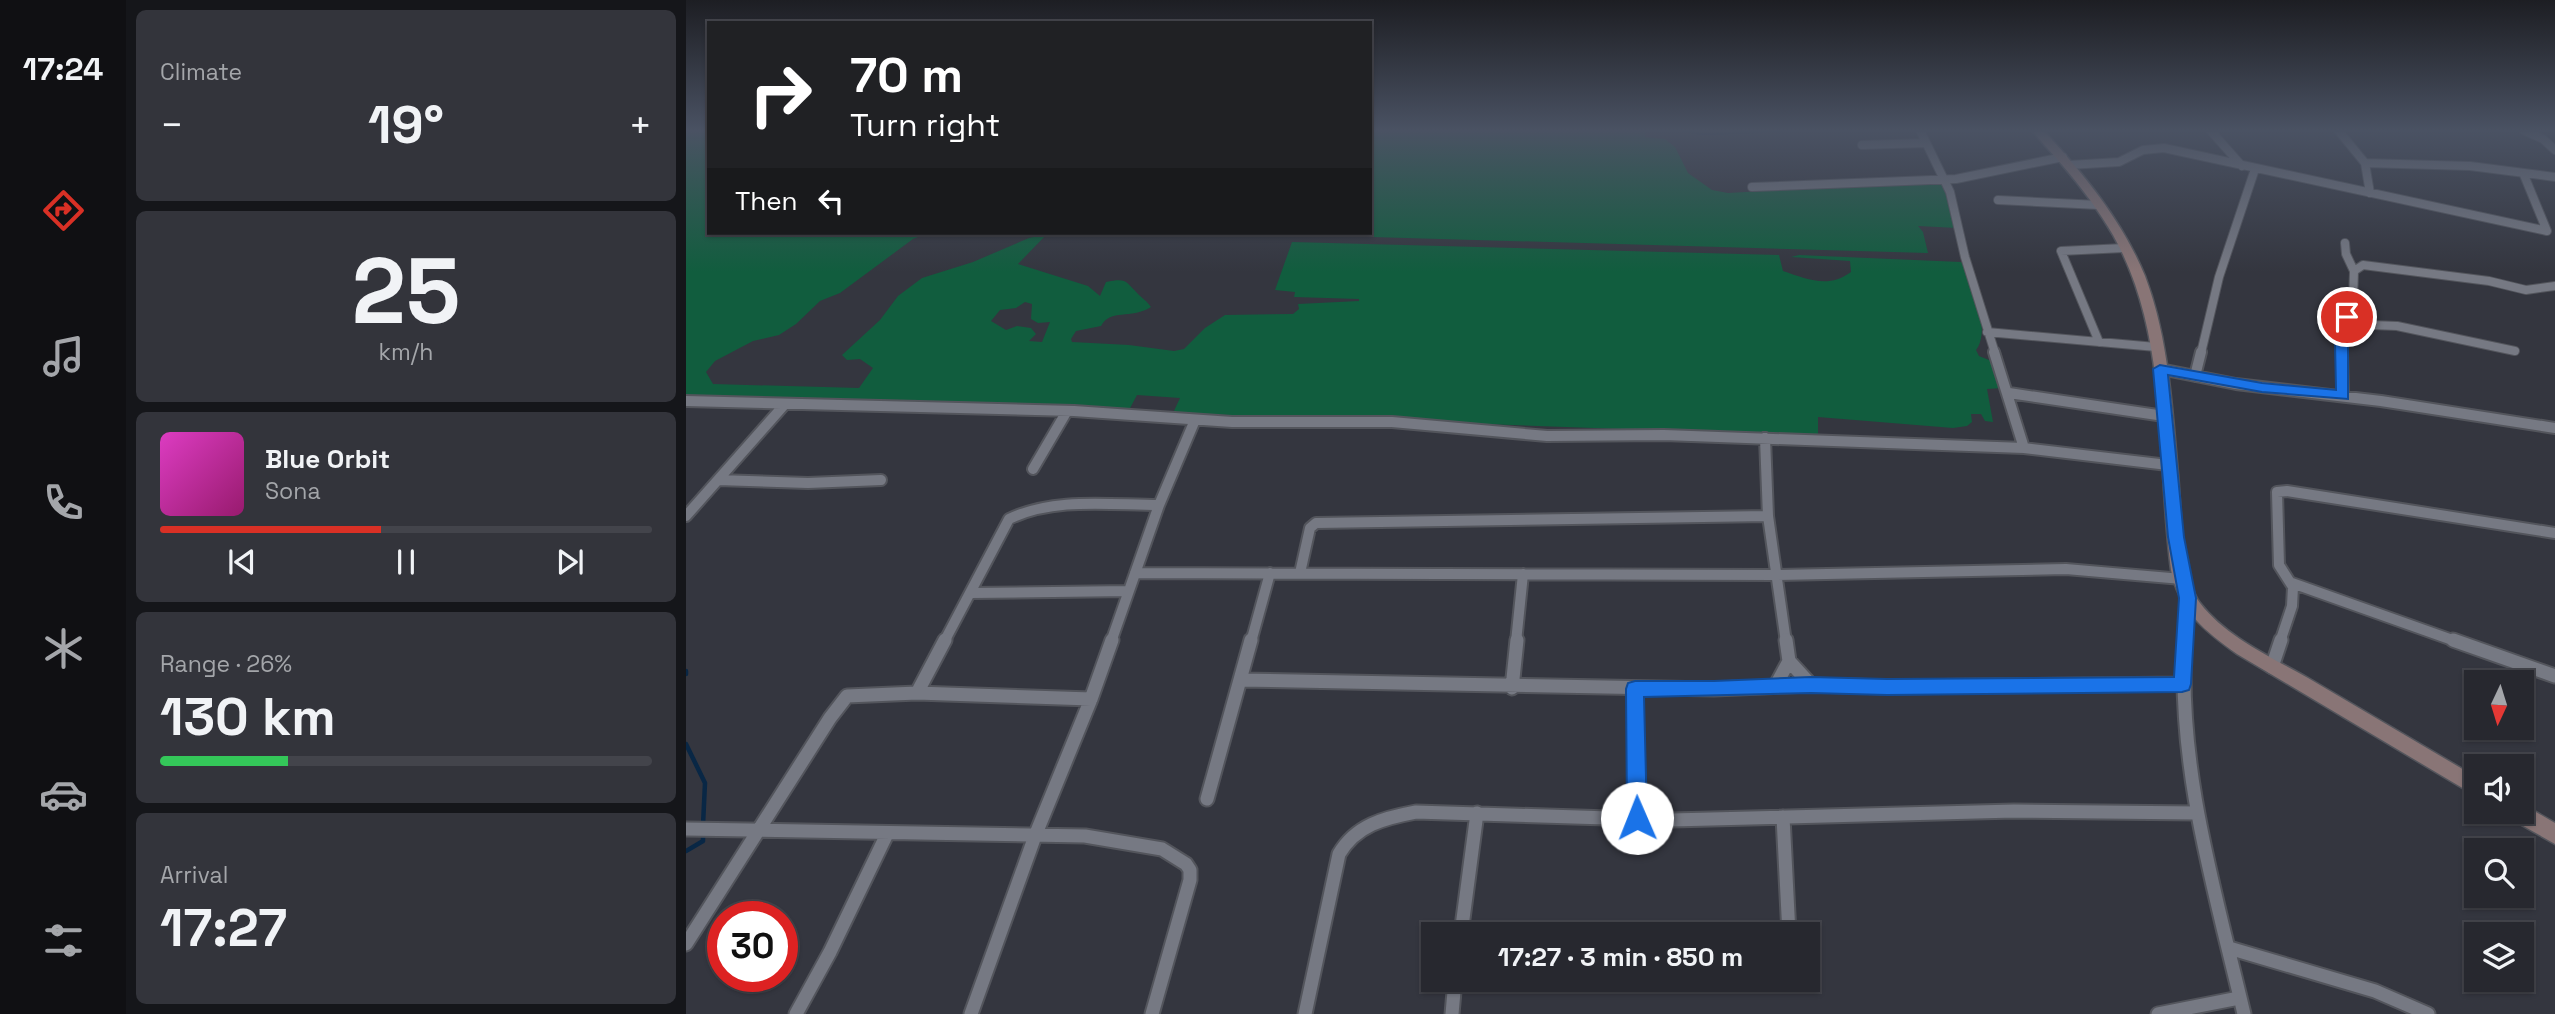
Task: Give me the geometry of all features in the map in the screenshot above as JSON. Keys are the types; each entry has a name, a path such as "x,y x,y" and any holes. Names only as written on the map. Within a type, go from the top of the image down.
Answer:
{"street":[{"path":"1752,187 1962,177"},
{"path":"2078,177 2099,205 2139,277 2156,346 2182,579 2188,598 2182,684 2187,747 2197,813 2244,1014"},
{"path":"2195,376 2219,277 2252,177"},
{"path":"2295,177 2547,231 2525,177"},
{"path":"2367,177 2370,193"},
{"path":"1945,180 1987,332 2024,449"},
{"path":"1998,200 2099,205"},
{"path":"2343,396 2342,343 2354,295 2354,271 2346,254 2345,243"},
{"path":"2099,342 2061,251 2124,248"},
{"path":"2354,271 2363,265 2375,265 2489,281 2526,290 2555,286"},
{"path":"2346,324 2397,326 2515,351"},
{"path":"1987,332 2156,346"},
{"path":"2160,369 2287,391 2343,396 2555,428"},
{"path":"2008,393 2164,416"},
{"path":"686,401 1067,411 1258,423 1392,422 1547,436 1664,435 2024,449 2168,465"},
{"path":"686,516 785,404"},
{"path":"1033,469 1067,411"},
{"path":"971,1014 1035,836 1090,699 1159,505 1195,420"},
{"path":"1765,438 1768,516 1789,661 1811,685"},
{"path":"718,480 798,483 881,480"},
{"path":"2555,533 2287,491 2277,492 2279,565 2292,583 2555,676"},
{"path":"917,693 1005,524 1021,512 1041,508 1159,505"},
{"path":"1300,573 1310,528 1317,523 1768,516"},
{"path":"1135,573 1776,575 2066,569 2182,579"},
{"path":"1207,799 1270,573"},
{"path":"1512,688 1523,574"},
{"path":"2272,667 2292,606 2292,583"},
{"path":"971,593 1128,591"},
{"path":"2188,598 2213,626 2272,667 2464,780"},
{"path":"1776,685 1789,661"},
{"path":"1240,680 1635,689 1714,689 1776,685 1887,687 2182,684"},
{"path":"1635,689 1637,818"},
{"path":"686,944 848,696 917,693 1090,699"},
{"path":"1306,1014 1339,854 1345,839 1386,817 1416,813 1477,813 1637,818 1783,817 2072,809 2197,813"},
{"path":"1463,922 1477,813"},
{"path":"1783,817 1788,922"},
{"path":"2534,822 2555,834"},
{"path":"687,829 1086,836 1162,849 1186,864 1190,870 1190,880 1152,1014"},
{"path":"796,1014 830,952 887,834"},
{"path":"2229,948 2375,991 2428,1014"},
{"path":"1452,1014 1454,992"},
{"path":"2158,1014 2239,998"}],"green space":[{"path":"686,177 707,177 707,235 923,235 913,239 840,293 820,301 796,324 779,335 753,341 715,361 706,372 713,384 859,388 873,368 860,359 847,360 842,355 880,320 898,296 922,278 973,262 1029,238 1046,235 1018,264 1088,286 1100,296 1106,282 1122,281 1128,283 1151,307 1136,313 1110,317 1101,326 1076,331 1072,342 1174,351 1184,349 1205,328 1225,315 1293,314 1299,309 1298,304 1359,301 1294,297 1295,292 1275,290 1292,242 1779,255 1783,271 1817,281 1834,280 1851,272 1850,261 1791,257 1799,255 1961,262 1971,280 1979,305 1982,331 1976,350 1979,356 1994,362 2002,388 1987,389 1993,422 1985,421 1981,414 1971,414 1972,422 1967,426 1953,428 1818,417 1818,436 1173,413 1180,398 1137,395 1128,412 686,399","holes":["1025,302 1032,304 1031,319 1038,323 1050,322 1042,342 1029,341 1036,334 1031,328 1017,326 1006,330 991,321 1000,310 1016,308"]},
{"path":"1372,177 1694,177 1712,190 1728,193 1933,181 1944,184 1957,228 1918,226 1923,232 1928,253 1303,235 1372,235"}],"waterway":[{"path":"686,744 705,783 703,825"},
{"path":"686,851 703,841 703,832"}],"route":[{"path":"1637,818 1635,689 1714,689 1776,685 1887,687 2182,684 2188,598 2182,579 2176,537 2160,369 2236,384 2343,396 2342,343 2347,317"}]}
